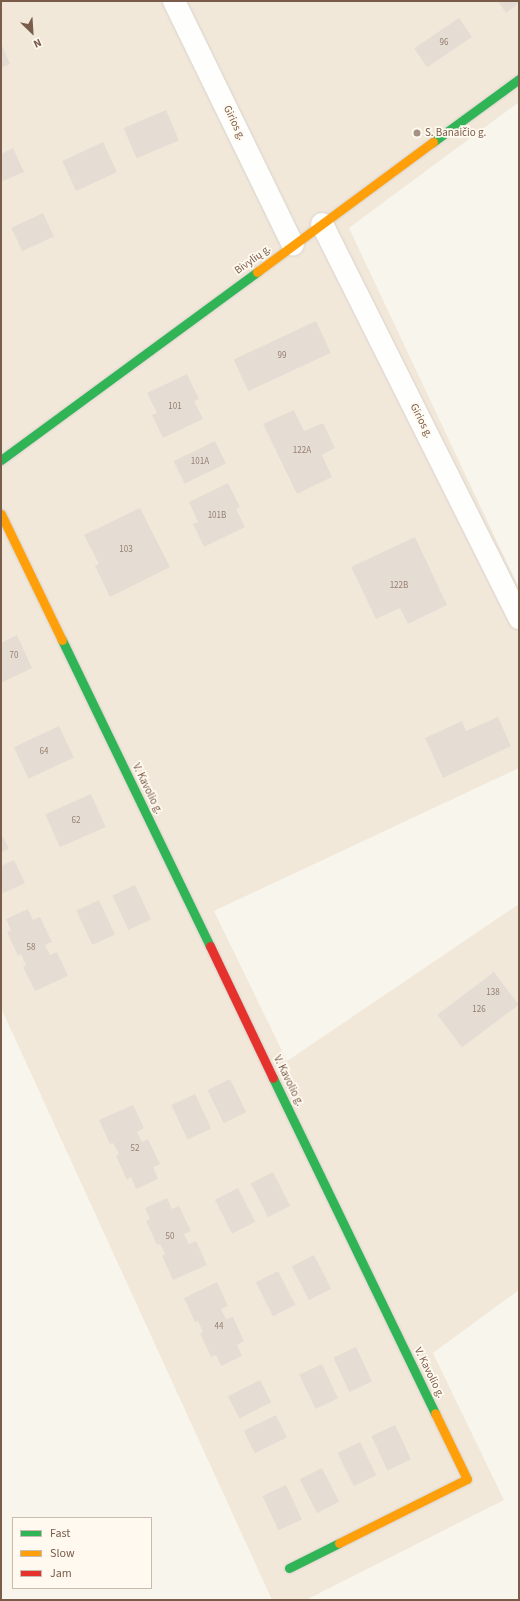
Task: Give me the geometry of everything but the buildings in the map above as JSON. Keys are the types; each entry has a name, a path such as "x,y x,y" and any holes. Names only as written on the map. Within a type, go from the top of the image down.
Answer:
{"street":[{"name":"Girios g.","path":"174,1 293,245"},
{"name":"Bivylių g.","path":"1,460 519,79"},
{"name":"Girios g.","path":"322,224 519,618"},
{"name":"V. Kavolio g.","path":"1,514 467,1479 289,1568"}],"shaded area":[{"path":"1,1 519,1 519,102 349,228 519,588 519,768 214,911 287,1061 519,904 519,1290 433,1353 504,1500 306,1600 272,1600 1,1008"}],"traffic: fast":[{"path":"433,142 519,79"},
{"path":"1,460 257,272"},
{"path":"62,640 210,946"},
{"path":"273,1078 435,1413"},
{"path":"289,1568 339,1543"}],"traffic: slow":[{"path":"257,272 433,142"},
{"path":"1,514 62,640"},
{"path":"339,1543 467,1479 435,1413"}],"traffic: jam":[{"path":"210,946 273,1078"}],"place":[{"name":"S. Banaičio g.","path":"417,133"}]}
